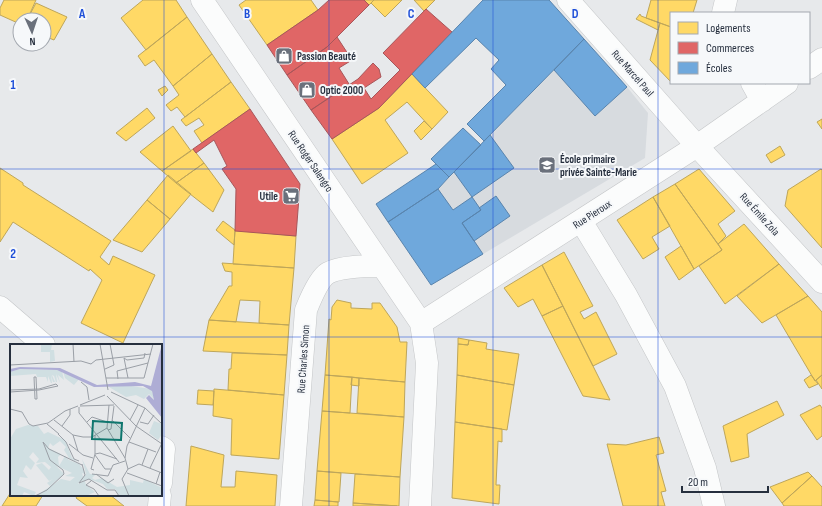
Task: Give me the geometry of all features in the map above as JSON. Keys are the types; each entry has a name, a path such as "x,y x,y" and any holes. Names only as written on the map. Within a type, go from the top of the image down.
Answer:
{"street":[{"name":"Rue Roger Salengro","path":"202,0 420,323"},
{"name":"Rue Marcel Paul","path":"568,0 697,146"},
{"path":"723,12 726,0"},
{"path":"810,67 822,59"},
{"name":"Rue Pieroux","path":"420,323 697,146 757,92 784,84"},
{"name":"Rue Émile Zola","path":"697,146 822,282"},
{"path":"581,221 626,295 675,386 705,468 714,506"},
{"name":"Rue Charles Simon","path":"291,506 306,310 314,291 328,273 346,268 381,266"},
{"path":"0,307 43,344"},
{"path":"420,323 427,364 420,506"},
{"path":"162,448 164,449 162,472"},
{"path":"159,506 160,496"}],"shaded area":[{"name":"École primaire privée Sainte-Marie","path":"584,39 648,113 645,158 431,285 438,189"}],"building: Logements":[{"path":"4,0 36,0 31,12 12,12 12,20 0,15 0,8"},
{"path":"143,0 176,0 187,17 146,50 121,18"},
{"path":"246,0 311,0 318,10 267,45 239,5"},
{"path":"364,0 374,0 369,5"},
{"path":"374,0 402,0 385,17 371,3"},
{"path":"414,0 435,0 424,11"},
{"path":"651,0 697,0 693,12 670,12 670,27 646,18"},
{"path":"36,3 67,17 54,40 52,39 52,12 31,12"},
{"path":"640,14 641,16 660,23 658,30 636,19"},
{"path":"187,17 212,54 173,86 154,60 145,66 138,56"},
{"path":"660,23 670,27 670,81 650,60"},
{"path":"212,54 231,82 185,117 177,107 171,111 166,105 179,95 173,86"},
{"path":"412,74 448,112 432,129 407,102 385,120 408,153 362,184 332,139 379,108"},
{"path":"231,82 250,109 202,143 194,131 204,125 199,118 186,126 181,120"},
{"path":"165,86 168,90 162,96 158,90"},
{"path":"147,108 155,118 126,141 116,133"},
{"path":"822,119 822,129 817,122"},
{"path":"424,121 432,129 421,140 414,131"},
{"path":"173,126 191,151 162,171 140,152"},
{"path":"780,146 785,155 771,163 766,155"},
{"path":"193,149 204,163 176,183 162,171"},
{"path":"204,163 224,190 213,212 176,183"},
{"path":"0,168 23,183 23,185 111,241 100,257 109,265 113,256 155,275 123,343 81,323 102,280 90,269 89,271 13,222 0,242"},
{"path":"699,169 735,211 718,224 726,236 718,244 675,184"},
{"path":"821,169 822,248 785,206 788,190"},
{"path":"168,175 191,194 170,219 147,200"},
{"path":"675,184 722,250 694,269 653,197"},
{"path":"653,197 670,226 652,237 659,249 643,259 617,220"},
{"path":"147,200 170,219 142,252 113,240"},
{"path":"223,221 235,230 234,245 216,230"},
{"path":"744,224 779,264 725,304 699,266 722,250 718,244"},
{"path":"235,230 296,236 294,268 233,264"},
{"path":"681,246 694,269 679,280 665,257"},
{"path":"564,252 593,306 580,312 584,319 596,312 617,354 593,366 542,265"},
{"path":"222,263 294,268 289,325 259,323 260,301 240,300 236,322 209,320 229,286 232,286 232,272 225,271"},
{"path":"779,264 808,296 762,323 737,296"},
{"path":"542,265 563,306 542,316 533,299 518,307 504,288"},
{"path":"808,296 822,312 822,375 815,381 776,315"},
{"path":"337,300 351,303 351,308 372,309 372,303 380,303 397,327 400,342 407,342 405,382 325,375 329,319 331,320 332,307"},
{"path":"563,306 610,400 583,396 542,316"},
{"path":"209,320 289,325 287,355 203,351"},
{"path":"458,338 469,340 468,345 458,344"},
{"path":"469,340 487,343 486,349 519,354 514,385 457,375 458,344 468,345"},
{"path":"232,353 287,355 284,395 228,390 229,369 231,369"},
{"path":"325,375 352,377 350,413 322,411"},
{"path":"457,375 514,385 507,430 455,422"},
{"path":"811,375 818,384 809,388 804,380"},
{"path":"822,375 822,389 816,380"},
{"path":"352,377 359,378 359,386 351,385"},
{"path":"359,378 405,382 404,417 357,413"},
{"path":"214,389 284,395 279,459 231,455 232,419 213,416"},
{"path":"198,390 214,391 213,405 197,404"},
{"path":"777,401 784,415 747,434 749,457 731,462 723,426"},
{"path":"820,405 822,408 822,436 817,440 800,415"},
{"path":"322,411 404,417 400,477 317,471"},
{"path":"455,422 502,429 502,442 498,441 496,485 500,485 499,504 452,498"},
{"path":"659,437 664,453 656,455 666,491 661,492 665,506 623,506 607,444 626,445"},
{"path":"191,446 224,455 221,487 235,487 236,471 277,475 275,506 186,506"},
{"path":"317,471 341,473 339,502 315,500"},
{"path":"808,472 812,476 782,503 770,487"},
{"path":"355,474 400,477 399,506 353,503"},
{"path":"812,476 822,487 822,506 784,506 782,503"},
{"path":"10,494 10,496 42,496 36,506 2,506"},
{"path":"77,496 111,496 124,506 87,506 76,498"},
{"path":"315,500 338,502 338,506 314,506"},
{"path":"353,503 397,506 353,506"}],"building: Commerces":[{"path":"329,0 364,0 369,5 327,47 287,75 267,45 318,10"},
{"path":"426,9 452,32 379,108 332,139 311,110 358,79 373,63 379,69 381,77 364,88 371,99 400,70 383,53"},
{"path":"337,37 352,60 339,68 349,84 311,110 287,75 327,47"},
{"path":"250,109 300,184 296,236 235,231 236,189 222,169 227,166 214,140 196,153 193,149"}],"building: Écoles":[{"path":"483,0 549,0 584,39 484,141 467,124 506,85 491,69 499,60 476,38 425,88 412,74"},
{"path":"584,39 627,87 595,116 554,70"},
{"path":"463,128 481,145 449,177 431,159"},
{"path":"490,135 514,168 472,197 454,172"},
{"path":"436,164 449,177 438,189 388,222 376,204"},
{"path":"438,189 453,210 472,197 481,210 462,223 483,254 431,285 388,222"},
{"path":"496,196 510,216 474,241 462,223 481,210 479,208"}],"place":[{"name":"Passion Beauté","path":"284,56"},
{"name":"Optic 2000","path":"307,90"},
{"name":"École primaire privée Sainte-Marie","path":"547,165"},
{"name":"Utile","path":"291,196"}]}
